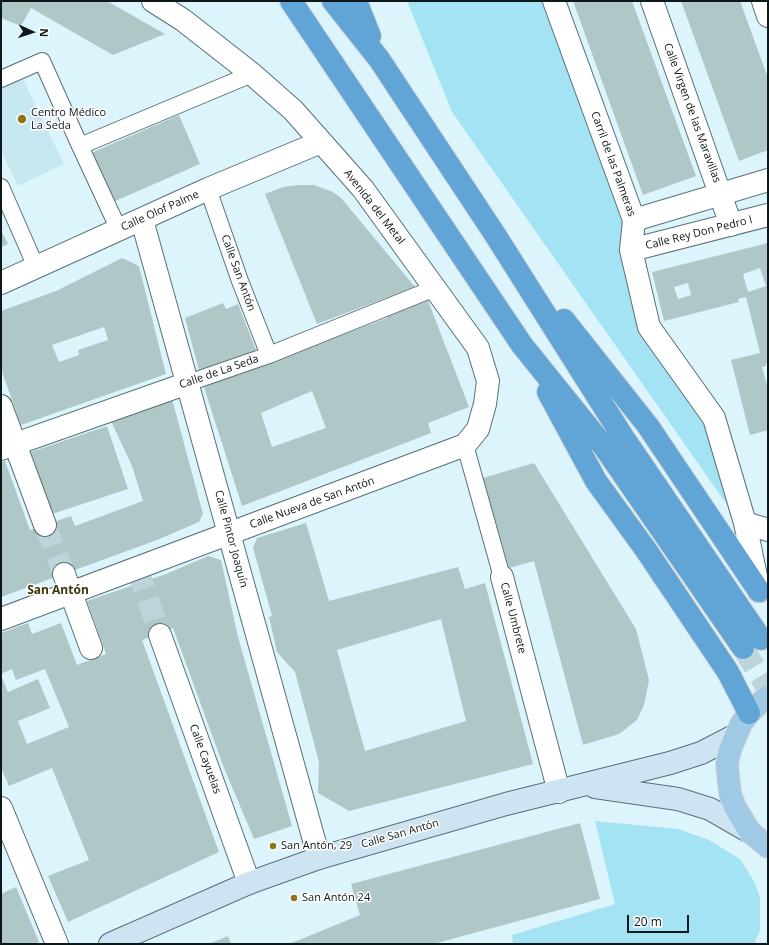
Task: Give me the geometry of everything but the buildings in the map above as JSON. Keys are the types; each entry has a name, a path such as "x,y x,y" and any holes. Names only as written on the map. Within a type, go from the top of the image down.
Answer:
{"highway":[{"path":"291,1 522,345 606,448 752,644 494,232 379,59 333,1"},
{"path":"356,1 379,59"},
{"path":"494,232 648,426 764,597"},
{"path":"522,345 596,481 646,550 728,672 749,713"}],"main road":[{"path":"763,843 741,820 730,794 727,764 734,736 749,713 768,696"},
{"name":"Calle San Antón","path":"110,944 249,883 319,858 465,816 584,786 689,757 718,745 734,736"},
{"name":"Calle San Antón","path":"584,786 678,799 710,809 763,843"}],"street":[{"name":"Avenida del Metal","path":"153,1 183,20 252,74 293,110 363,189 478,348 488,381 485,404 478,429 465,445"},
{"name":"Carril de las Palmeras","path":"554,1 634,220 631,250 650,327 714,418 745,523 764,597"},
{"name":"Calle Virgen de las Maravillas","path":"652,1 732,225"},
{"path":"763,1 768,16"},
{"path":"1,79 42,61 119,230"},
{"path":"80,146 252,74"},
{"name":"Calle Olof Palme","path":"1,283 208,189 321,142"},
{"path":"634,220 768,180"},
{"path":"1,187 36,267"},
{"name":"Calle San Antón","path":"208,189 240,281 269,355"},
{"name":"Calle Rey Don Pedro I","path":"631,250 768,215"},
{"name":"Calle Pintor Joaquín","path":"142,220 319,858"},
{"name":"Calle de La Seda","path":"8,447 269,355 435,288"},
{"path":"1,406 8,447 45,525"},
{"name":"Calle Nueva de San Antón","path":"1,619 67,584 229,533 465,445"},
{"name":"Calle Umbrete","path":"465,445 560,792"},
{"path":"745,523 768,530"},
{"path":"67,584 91,648"},
{"name":"Calle Cayuelas","path":"160,635 249,883"},
{"path":"1,808 56,944"}],"shaded area":[{"path":"407,1 554,1 634,220 649,327 714,418 745,523 723,499 452,112"},
{"name":"Centro Médico La Seda","path":"22,77 64,164 18,186 1,151 1,87"},
{"path":"595,821 678,829 709,840 740,859 754,881 760,897 760,931 754,944 513,944 512,935 615,904"}],"tunnel":[{"path":"45,525 64,574"},
{"path":"137,568 160,635"},
{"path":"743,648 768,689"}],"place":[{"name":"Centro Médico La Seda","path":"22,119"},
{"name":"San Antón, 29","path":"273,846"},
{"name":"San Antón 24","path":"294,898"}],"district":[{"name":"San Antón","path":"58,591"}]}
